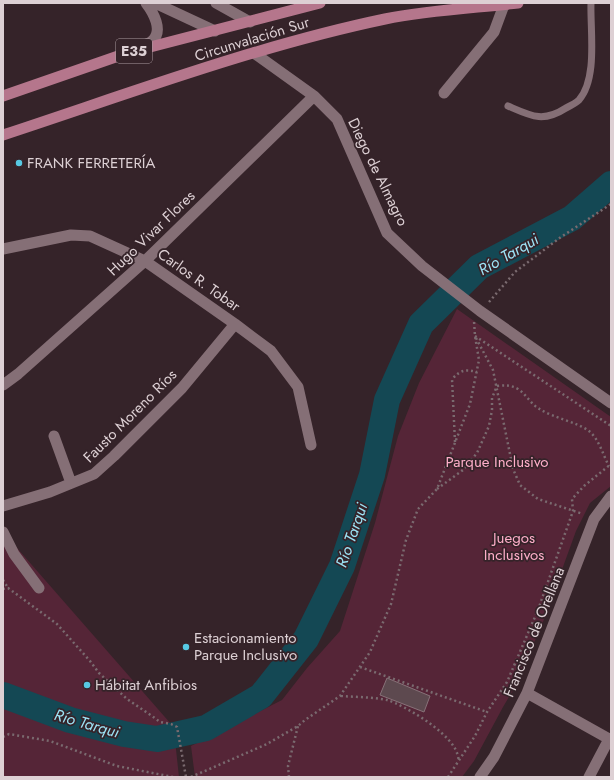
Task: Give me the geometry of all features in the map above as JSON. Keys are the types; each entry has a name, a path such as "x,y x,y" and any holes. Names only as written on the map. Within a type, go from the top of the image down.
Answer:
{"highway":[{"name":"Circunvalación Sur","path":"3,96 127,53 320,3"},
{"name":"Circunvalación Sur","path":"3,135 254,53 317,35 386,19 432,12 518,3"}],"street":[{"path":"127,53 152,41 156,36 156,20 152,10 146,3"},
{"path":"155,3 215,31"},
{"path":"216,3 250,22"},
{"path":"444,93 494,32 504,5"},
{"name":"Diego de Almagro","path":"254,53 314,96 337,119 387,232 422,266 480,311 611,403"},
{"name":"Hugo Vivar Flores","path":"3,385 18,374 146,260 314,96"},
{"name":"Carlos R. Tobar","path":"3,249 71,235 90,236 146,260 271,351 298,387 311,445"},
{"name":"Fausto Moreno Ríos","path":"3,506 50,492 94,474 182,388 235,324"},
{"path":"54,436 71,483"},
{"name":"Francisco de Orellana","path":"483,776 527,693 594,519 611,496"},
{"path":"3,532 14,554 39,588"},
{"path":"527,693 610,739 589,777"}],"lane":[{"path":"508,106 532,117 543,118 562,111 579,100 587,85 592,58 591,3"}],"path":[{"path":"437,489 470,404 479,360 474,320 480,311 515,272 561,237 611,204"},
{"path":"475,336 493,370 513,469 520,486 538,498 594,519"},
{"path":"475,336 611,426"},
{"path":"455,443 452,379 460,372 470,370 477,372"},
{"path":"448,777 475,736 487,712 506,682 538,610 573,511 572,499 584,486 610,465 596,440 589,432 537,407 518,389 507,385 497,386"},
{"path":"191,777 267,744 298,726 340,696 370,652 391,604 406,540 418,509 437,489 463,470 477,453 488,426 492,410 492,398 497,386"},
{"path":"3,580 8,588 57,624 90,661 99,674 127,699 160,722 177,727 186,777"},
{"path":"3,589 8,588"},
{"path":"360,667 487,712"},
{"path":"340,696 387,701 420,717 436,727 448,739 455,747 459,761"},
{"path":"289,777 288,766 298,726"},
{"path":"3,737 9,734 50,741 117,766 173,777"}],"green space":[{"name":"Parque Inclusivo","path":"457,309 611,417 611,486 590,503 576,531 543,622 515,687 474,761 462,777 195,777 191,746 282,700 307,668 340,631 375,523 398,436 419,383"},
{"path":"3,532 171,724 174,731 179,777 3,777"}],"building":[{"path":"387,678 430,696 424,712 380,695"}],"waterway":[{"name":"Río Tarqui","path":"3,695 70,720 124,734 157,739 206,728 261,696 306,639 342,566 372,475 387,400 421,324 479,267 572,218 611,184"}],"place":[{"name":"FRANK FERRETERÍA","path":"19,163"},
{"name":"Estacionamiento Parque Inclusivo","path":"186,647"},
{"name":"Hábitat Anfibios","path":"87,685"}],"park label":[{"name":"Juegos Inclusivos","path":"514,546"}]}
